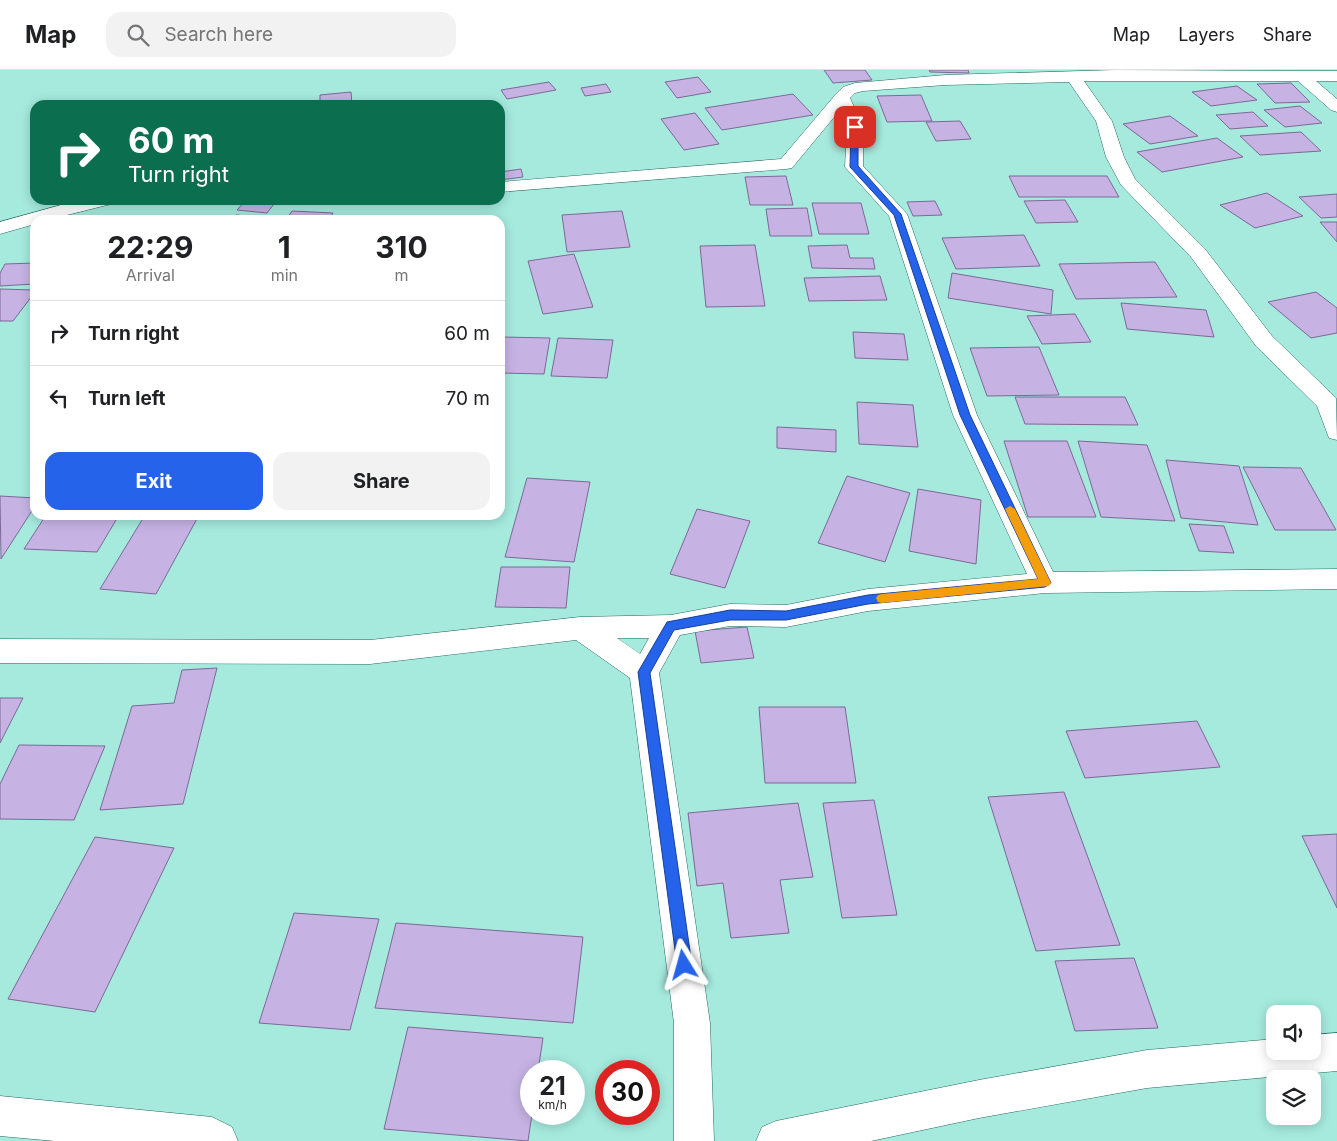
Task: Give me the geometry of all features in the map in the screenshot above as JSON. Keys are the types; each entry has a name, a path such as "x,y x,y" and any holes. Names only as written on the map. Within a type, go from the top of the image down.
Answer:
{"street":[{"path":"505,188 786,164 849,90 880,84 945,80 1074,78 1122,73 1337,76"},
{"path":"1303,77 1337,107"},
{"path":"1074,78 1104,122 1115,157 1127,181 1198,253 1264,341 1328,403 1337,432"},
{"path":"842,97 855,127 854,167 898,214 965,415 1045,583"},
{"path":"44,215 81,205"},
{"path":"0,228 30,219"},
{"path":"0,651 370,652 580,628 671,626 730,615 786,616 868,600 1045,583 1337,579"},
{"path":"671,626 644,672 692,1023 694,1141"},
{"path":"580,628 644,672"},
{"path":"776,1141 979,1099 1148,1069 1337,1052"},
{"path":"0,1116 212,1137 218,1141"}],"building":[{"path":"824,70 865,70 872,80 833,83"},
{"path":"929,70 968,70 969,73 930,72"},
{"path":"698,77 711,92 677,98 665,82"},
{"path":"549,82 556,90 507,99 501,90"},
{"path":"1291,83 1310,102 1275,103 1257,84"},
{"path":"606,84 611,92 585,96 581,88"},
{"path":"1237,86 1257,100 1211,106 1192,92"},
{"path":"351,92 352,100 320,100 320,95"},
{"path":"793,94 813,115 722,130 705,108"},
{"path":"921,95 932,121 887,122 877,96"},
{"path":"1300,106 1322,123 1285,127 1264,110"},
{"path":"1253,112 1268,126 1230,129 1216,115"},
{"path":"695,113 719,144 684,150 661,119"},
{"path":"1170,116 1198,136 1150,144 1123,124"},
{"path":"960,121 971,139 936,141 926,122"},
{"path":"1301,132 1321,151 1260,155 1240,136"},
{"path":"1217,138 1243,157 1162,172 1137,152"},
{"path":"521,169 523,177 505,179 505,171"},
{"path":"786,176 793,205 750,205 745,177"},
{"path":"1009,176 1107,176 1119,197 1019,197"},
{"path":"1267,193 1303,216 1255,228 1220,205"},
{"path":"1337,194 1337,217 1321,218 1299,197"},
{"path":"1065,200 1078,222 1036,223 1024,201"},
{"path":"935,201 942,215 913,216 907,202"},
{"path":"812,203 861,203 869,234 819,234"},
{"path":"242,205 273,205 267,213 237,210"},
{"path":"807,208 812,236 770,236 766,209"},
{"path":"292,211 333,213 332,215 289,215"},
{"path":"622,211 630,247 567,252 562,215"},
{"path":"1320,222 1337,222 1337,242"},
{"path":"1024,235 1040,266 956,269 942,238"},
{"path":"755,245 765,306 706,307 700,246"},
{"path":"847,245 850,258 873,258 875,269 812,268 808,246"},
{"path":"574,254 593,307 543,314 528,261"},
{"path":"1155,262 1177,297 1076,299 1059,264"},
{"path":"30,263 30,284 0,286 0,273 5,264"},
{"path":"952,273 1053,290 1051,314 948,298"},
{"path":"880,276 887,300 809,301 804,278"},
{"path":"0,289 30,290 30,299 13,321 0,321"},
{"path":"1316,292 1337,308 1337,333 1311,338 1268,302"},
{"path":"1121,303 1206,310 1214,337 1127,329"},
{"path":"1075,314 1091,342 1042,344 1027,316"},
{"path":"853,332 904,334 908,360 855,358"},
{"path":"505,337 550,338 544,374 505,373"},
{"path":"558,338 613,340 607,378 551,376"},
{"path":"1039,347 1059,395 987,396 970,348"},
{"path":"1015,397 1125,397 1138,425 1025,424"},
{"path":"857,402 913,405 918,447 859,444"},
{"path":"777,427 836,430 836,452 777,448"},
{"path":"1004,441 1067,441 1096,517 1028,517"},
{"path":"1078,441 1147,445 1175,521 1101,517"},
{"path":"1166,460 1239,466 1258,525 1181,518"},
{"path":"1243,467 1301,468 1336,530 1275,530"},
{"path":"847,476 910,493 885,562 818,543"},
{"path":"527,478 590,482 574,562 505,557"},
{"path":"918,489 981,500 976,564 909,551"},
{"path":"0,496 30,498 30,514 1,559"},
{"path":"697,509 750,521 725,588 670,574"},
{"path":"43,520 116,520 97,552 24,549"},
{"path":"142,520 196,520 156,594 100,589"},
{"path":"1189,524 1224,526 1234,553 1199,551"},
{"path":"501,567 570,567 566,608 495,607"},
{"path":"747,627 754,658 701,663 695,631"},
{"path":"217,668 183,804 100,810 132,706 174,703 182,670"},
{"path":"0,698 23,698 0,743"},
{"path":"759,707 845,707 856,783 765,783"},
{"path":"1197,721 1220,767 1085,778 1066,731"},
{"path":"19,745 105,746 74,820 0,819 0,784"},
{"path":"1064,792 1120,945 1036,951 988,797"},
{"path":"874,800 897,915 842,918 823,803"},
{"path":"798,803 813,877 780,880 789,933 731,938 723,883 697,886 688,813"},
{"path":"1337,834 1337,908 1302,836"},
{"path":"95,837 174,848 95,1012 8,999"},
{"path":"294,913 379,919 350,1030 259,1023"},
{"path":"396,923 583,937 573,1023 375,1008"},
{"path":"1134,958 1158,1028 1075,1031 1055,961"},
{"path":"408,1027 543,1038 540,1060 520,1060 520,1125 530,1125 528,1141 384,1129"}],"slow traffic":[{"path":"882,598 1045,583 1010,509"}],"route":[{"path":"684,965 644,672 671,626 730,615 786,616 868,600 1045,583 965,415 898,214 854,167 856,149 855,127"}]}
